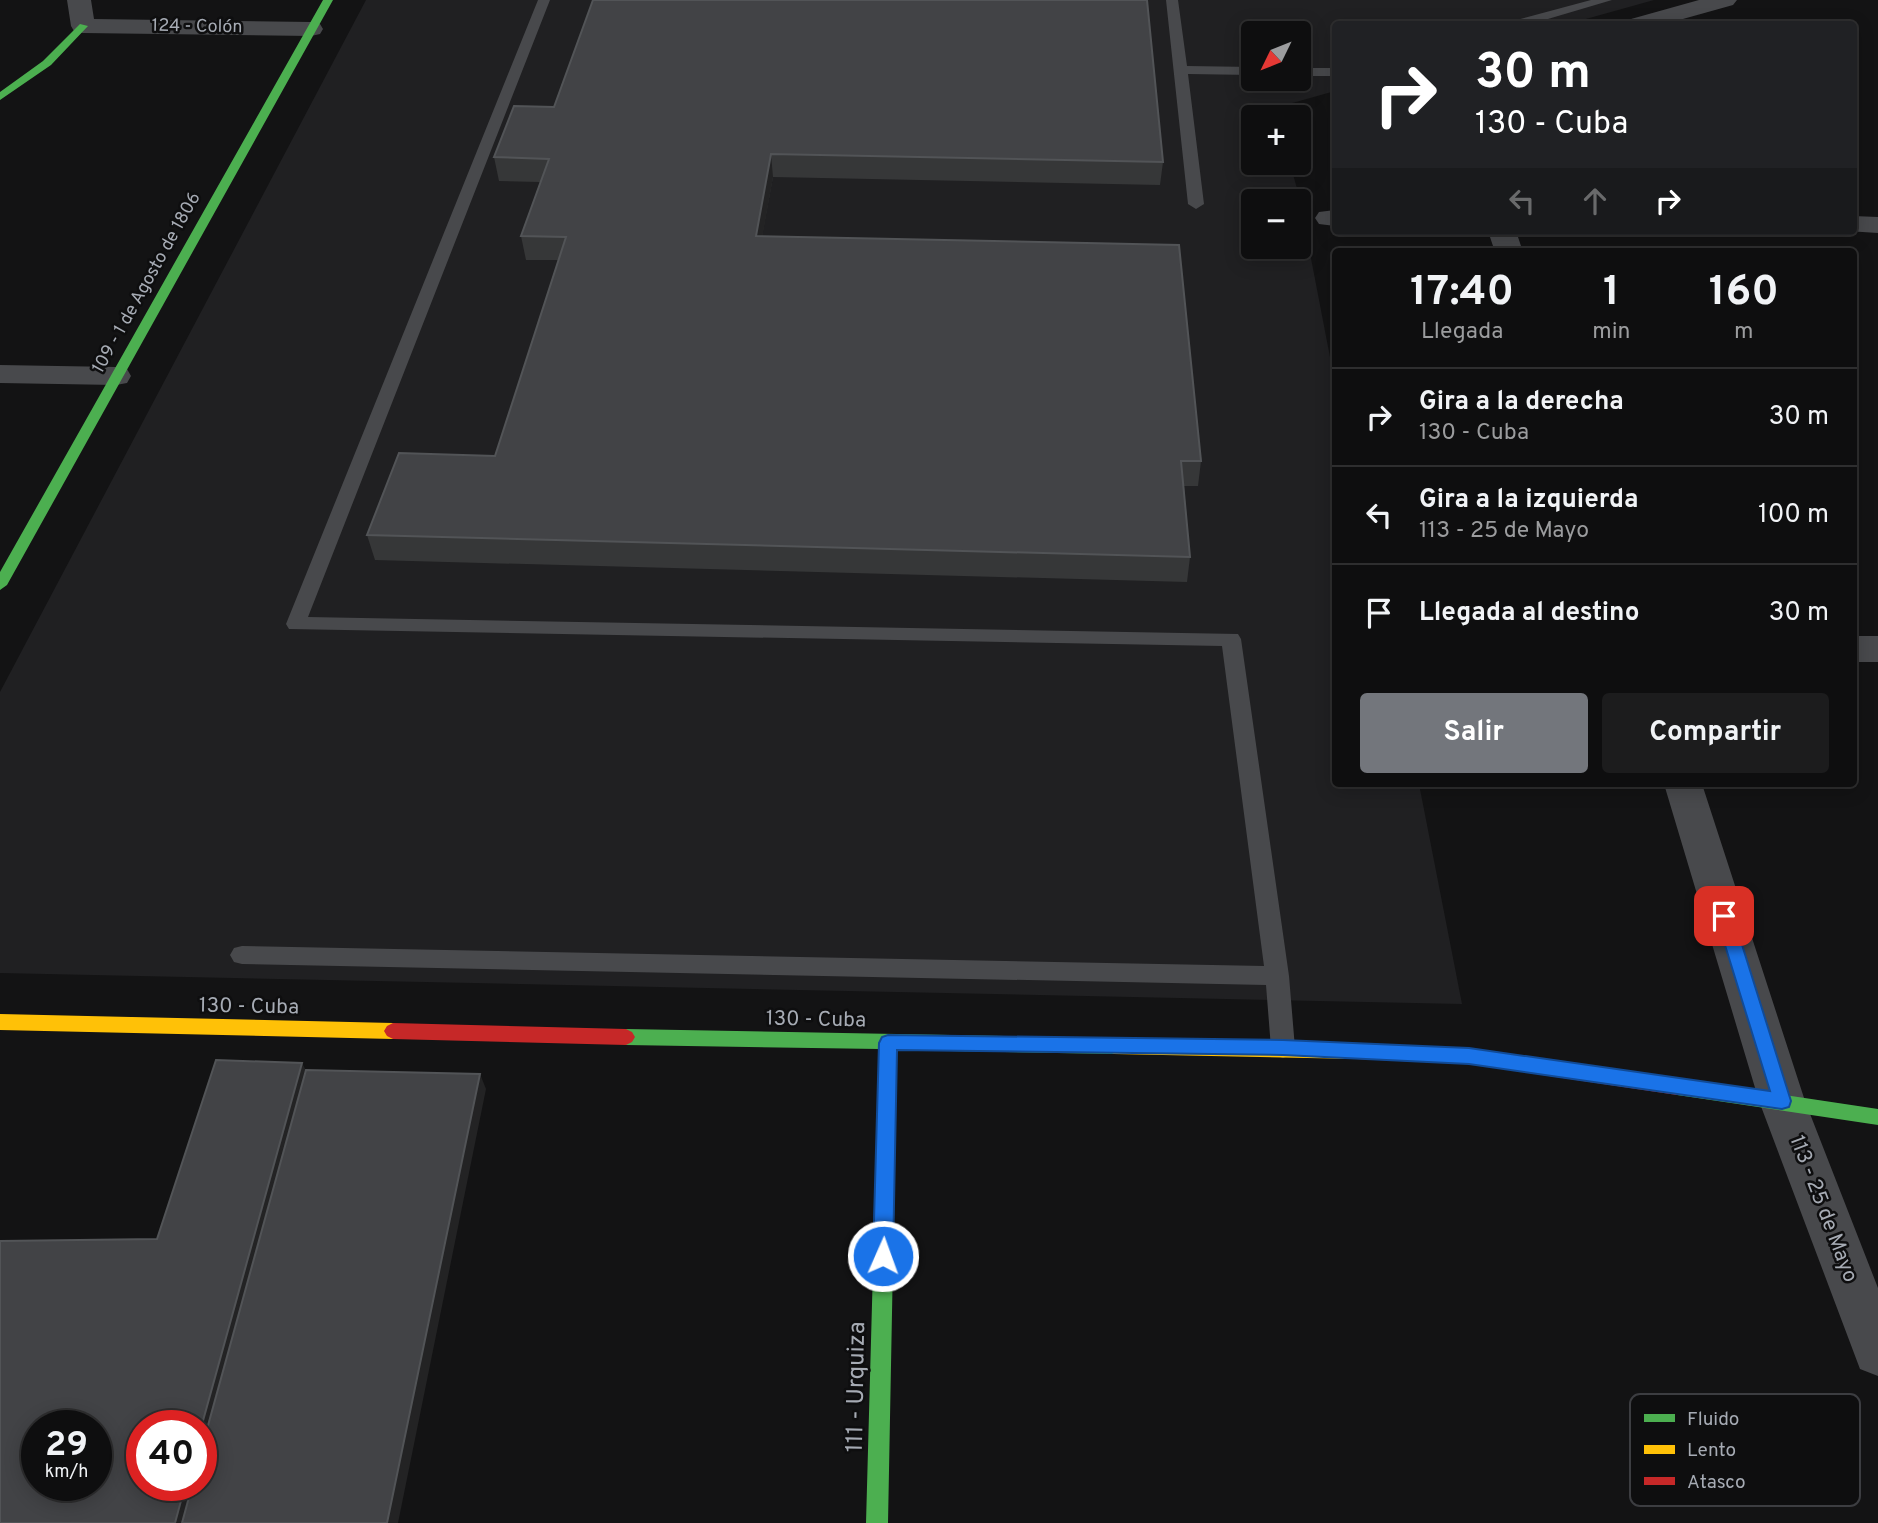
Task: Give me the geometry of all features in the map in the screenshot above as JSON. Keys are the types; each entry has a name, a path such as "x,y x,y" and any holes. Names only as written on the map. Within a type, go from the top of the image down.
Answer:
{"street":[{"path":"0,97 47,63 83,26 79,0"},
{"name":"109 - 1 de Agosto de 1806","path":"0,585 328,0"},
{"path":"1651,21 1725,0"},
{"name":"124 - Colón","path":"83,26 311,29"},
{"path":"1857,224 1878,225"},
{"path":"0,374 116,376"},
{"path":"1857,649 1878,649"},
{"name":"113 - 25 de Mayo","path":"1684,787 1782,1101 1878,1352"},
{"name":"130 - Cuba","path":"0,1022 888,1043 1283,1048 1469,1056 1878,1117"},
{"name":"111 - Urquiza","path":"877,1523 888,1043"}],"lane":[{"path":"544,0 296,624 1231,639 1277,976 1283,1048"},
{"path":"1172,0 1196,204"},
{"path":"1529,21 1606,0"},
{"path":"1180,70 1241,71"},
{"path":"1311,72 1332,72"},
{"path":"242,956 1277,976"}],"shaded area":[{"path":"366,0 1654,0 1579,21 1332,21 1332,92 1285,105 1241,105 1241,175 1293,175 1297,189 1241,189 1241,259 1311,258 1332,367 1332,787 1420,787 1462,1004 0,973 0,692"}],"building":[{"path":"593,0 1147,0 1163,162 771,154 756,236 1179,245 1201,461 1181,461 1190,557 367,535 399,453 495,456 566,237 521,236 549,159 494,157 514,106 554,107"},
{"path":"216,1060 302,1063 206,1410 126,1410 126,1501 181,1501 175,1523 0,1523 0,1241 157,1239"},
{"path":"306,1070 480,1074 387,1523 182,1523 188,1501 217,1501 217,1410 212,1410"}],"traffic: fast":[{"path":"0,585 328,0"},
{"path":"0,97 47,63 83,26"},
{"path":"626,1037 1114,1046"},
{"path":"877,1523 888,1043"},
{"path":"1677,1087 1878,1117"}],"traffic: slow":[{"path":"0,1022 393,1031"},
{"path":"1114,1046 1357,1051"}],"traffic: jam":[{"path":"393,1031 626,1037"},
{"path":"1357,1051 1469,1056 1677,1087"}],"route":[{"path":"883,1256 888,1043 1283,1048 1469,1056 1782,1101 1724,916"}]}
